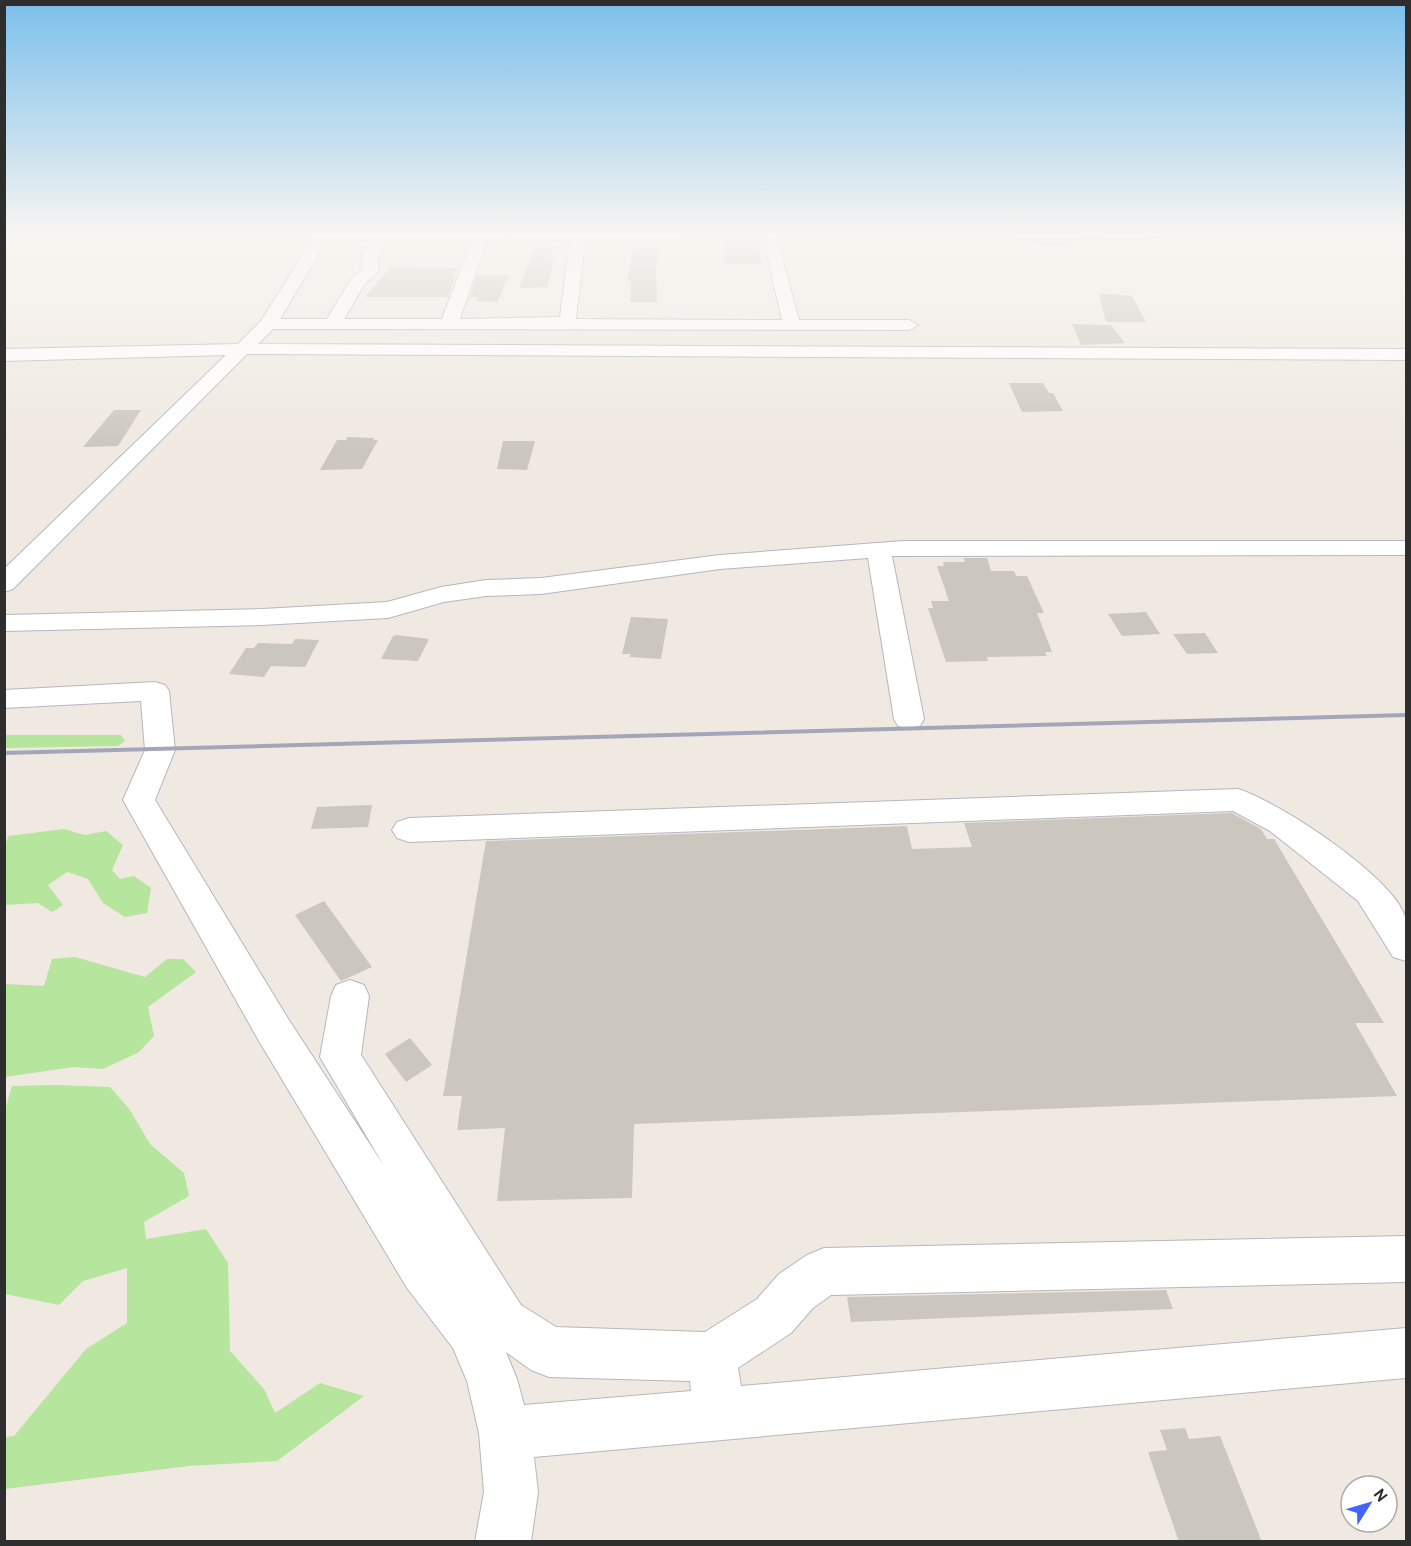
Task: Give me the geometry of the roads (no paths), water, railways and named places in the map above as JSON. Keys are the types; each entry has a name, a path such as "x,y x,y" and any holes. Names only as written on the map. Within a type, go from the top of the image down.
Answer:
{"street":[{"path":"4,584 268,324 279,307"},
{"path":"332,325 342,307"},
{"path":"447,325 456,307"},
{"path":"561,325 568,319 569,307"},
{"path":"788,307 792,325"},
{"path":"268,324 909,326"},
{"path":"4,355 243,349 1407,355"},
{"path":"4,623 262,617 388,610 441,595 486,588 541,586 666,568 879,550 1407,548"},
{"path":"879,550 909,719"},
{"path":"4,699 155,691 160,750 139,800 273,1029 417,1261 470,1331 492,1379 505,1433 511,1492 504,1542"},
{"path":"409,830 1239,800 1282,822 1370,892 1407,947"},
{"path":"350,996 340,1058 504,1322 549,1352 711,1356 774,1316 796,1291 824,1272 1407,1259"},
{"path":"505,1433 1407,1353"},
{"path":"711,1356 720,1414"}],"railway":[{"path":"4,753 1406,715"}]}
